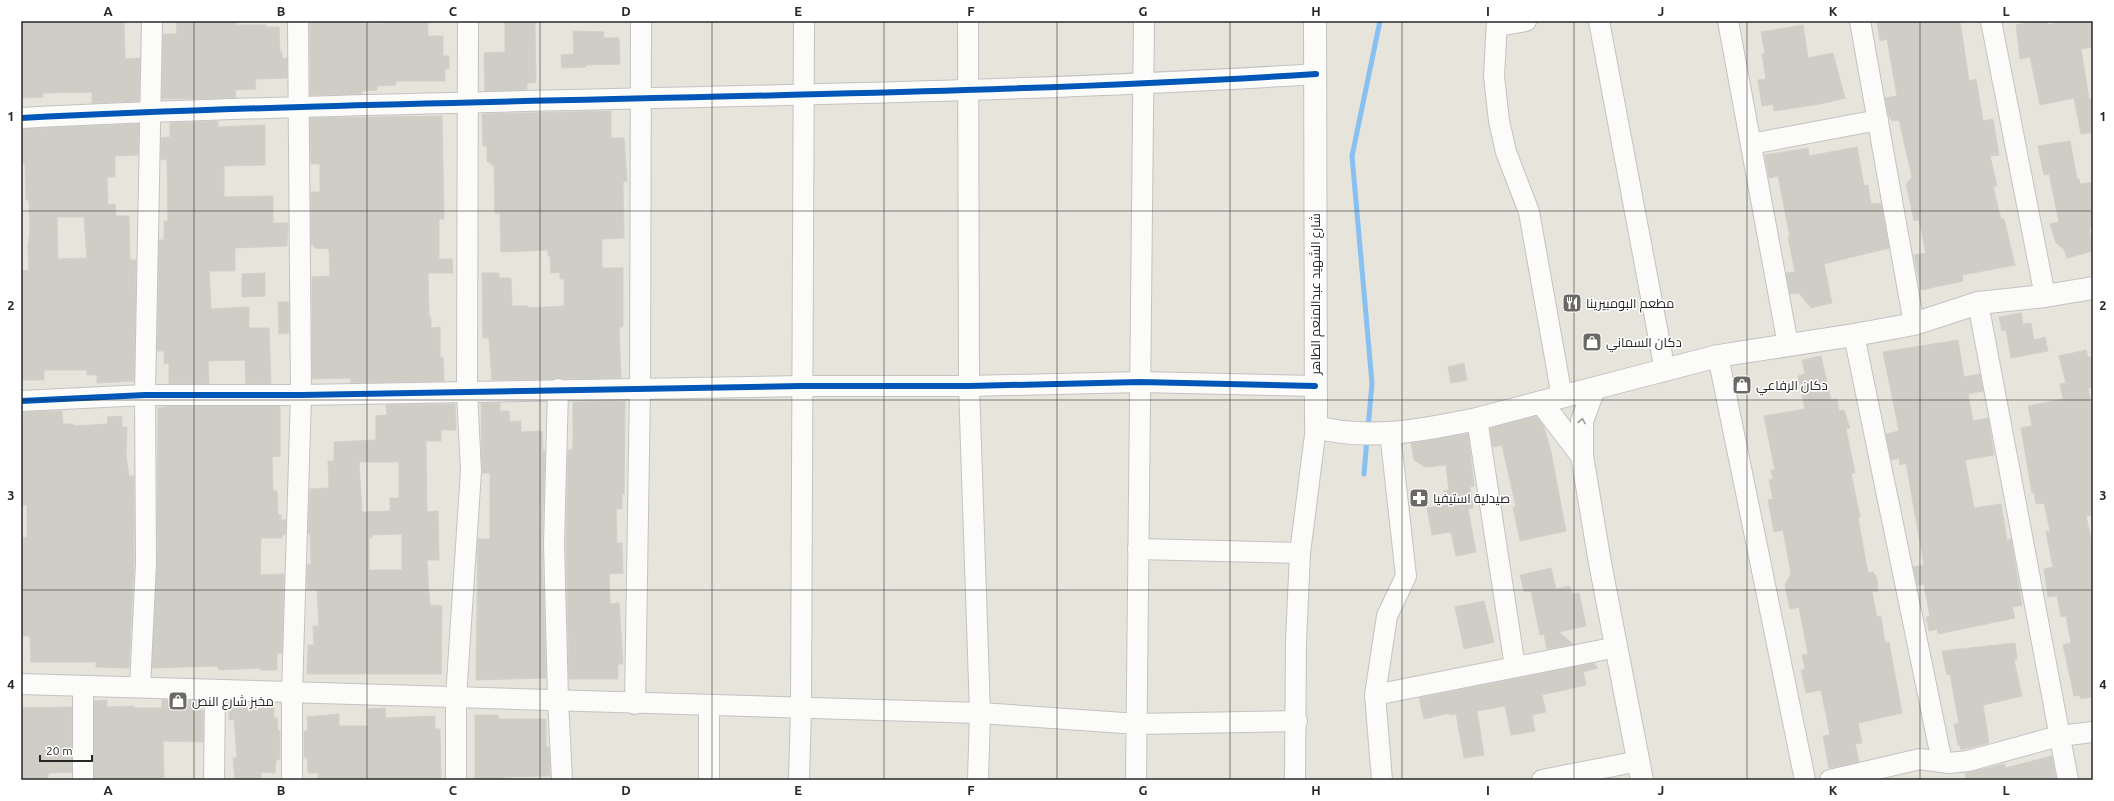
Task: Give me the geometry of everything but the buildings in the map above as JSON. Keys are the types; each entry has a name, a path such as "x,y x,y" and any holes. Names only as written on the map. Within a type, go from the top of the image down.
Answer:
{"street":[{"path":"140,687 146,563 145,395 152,21"},
{"path":"292,780 292,693 301,396 298,21"},
{"path":"456,780 456,698 471,505 471,471 467,392 468,21"},
{"path":"635,704 640,389 641,21"},
{"path":"799,780 801,708 805,96 804,21"},
{"path":"968,21 968,386 980,713 978,780"},
{"path":"1136,780 1138,724 1138,549 1144,21"},
{"name":"شارع الشهيد عبدالمنعم الطاهر","path":"1315,21 1316,427"},
{"path":"1526,21 1498,24 1494,76 1499,121 1506,152 1529,212 1562,397"},
{"path":"1599,21 1665,371"},
{"path":"1728,21 1788,345"},
{"path":"1860,21 1914,324"},
{"path":"1991,21 2046,296"},
{"path":"21,118 151,111 641,98 805,96 1144,85 1316,74"},
{"path":"1751,144 1878,120"},
{"path":"1295,780 1297,721 1296,641 1300,553 1316,427 1351,434 1390,432 1442,426 1477,419 1718,356 1914,324 1978,302 2046,296 2093,288"},
{"path":"1978,302 2058,736 2068,780"},
{"path":"1854,335 1942,762"},
{"path":"1718,356 1805,780"},
{"path":"21,402 145,395 301,396 558,389 802,386 968,386 1140,382 1315,386"},
{"path":"558,389 554,544 558,699 562,780"},
{"path":"1542,780 1641,771 1582,456 1582,421 1594,389"},
{"path":"1541,402 1582,456"},
{"path":"1477,419 1515,667"},
{"path":"1382,780 1375,695 1387,616 1406,576 1390,432"},
{"path":"1138,549 1300,553"},
{"path":"1375,695 1617,647"},
{"path":"21,684 456,698 558,699 635,704 980,713 1138,724 1297,721"},
{"path":"83,686 83,780"},
{"path":"214,780 215,691"},
{"path":"709,705 709,780"},
{"path":"1830,780 1876,775 1920,759 1942,762 1968,761 2058,736 2093,732"}],"waterway":[{"path":"1368,428 1372,383 1352,156 1380,21"},
{"path":"1364,474 1367,438"}],"cycle path":[{"path":"21,118 345,106 993,89 1154,83 1316,74"},
{"path":"21,401 145,395 301,395 802,386 969,386 1140,382 1315,386"}],"place":[{"name":"مطعم البومبيرينا","path":"1572,303"},
{"name":"دكان السماني","path":"1592,342"},
{"name":"دكان الرفاعي","path":"1742,385"},
{"name":"صيدلية استيفيا","path":"1419,498"},
{"name":"مخبز شارع النص","path":"178,701"}]}
